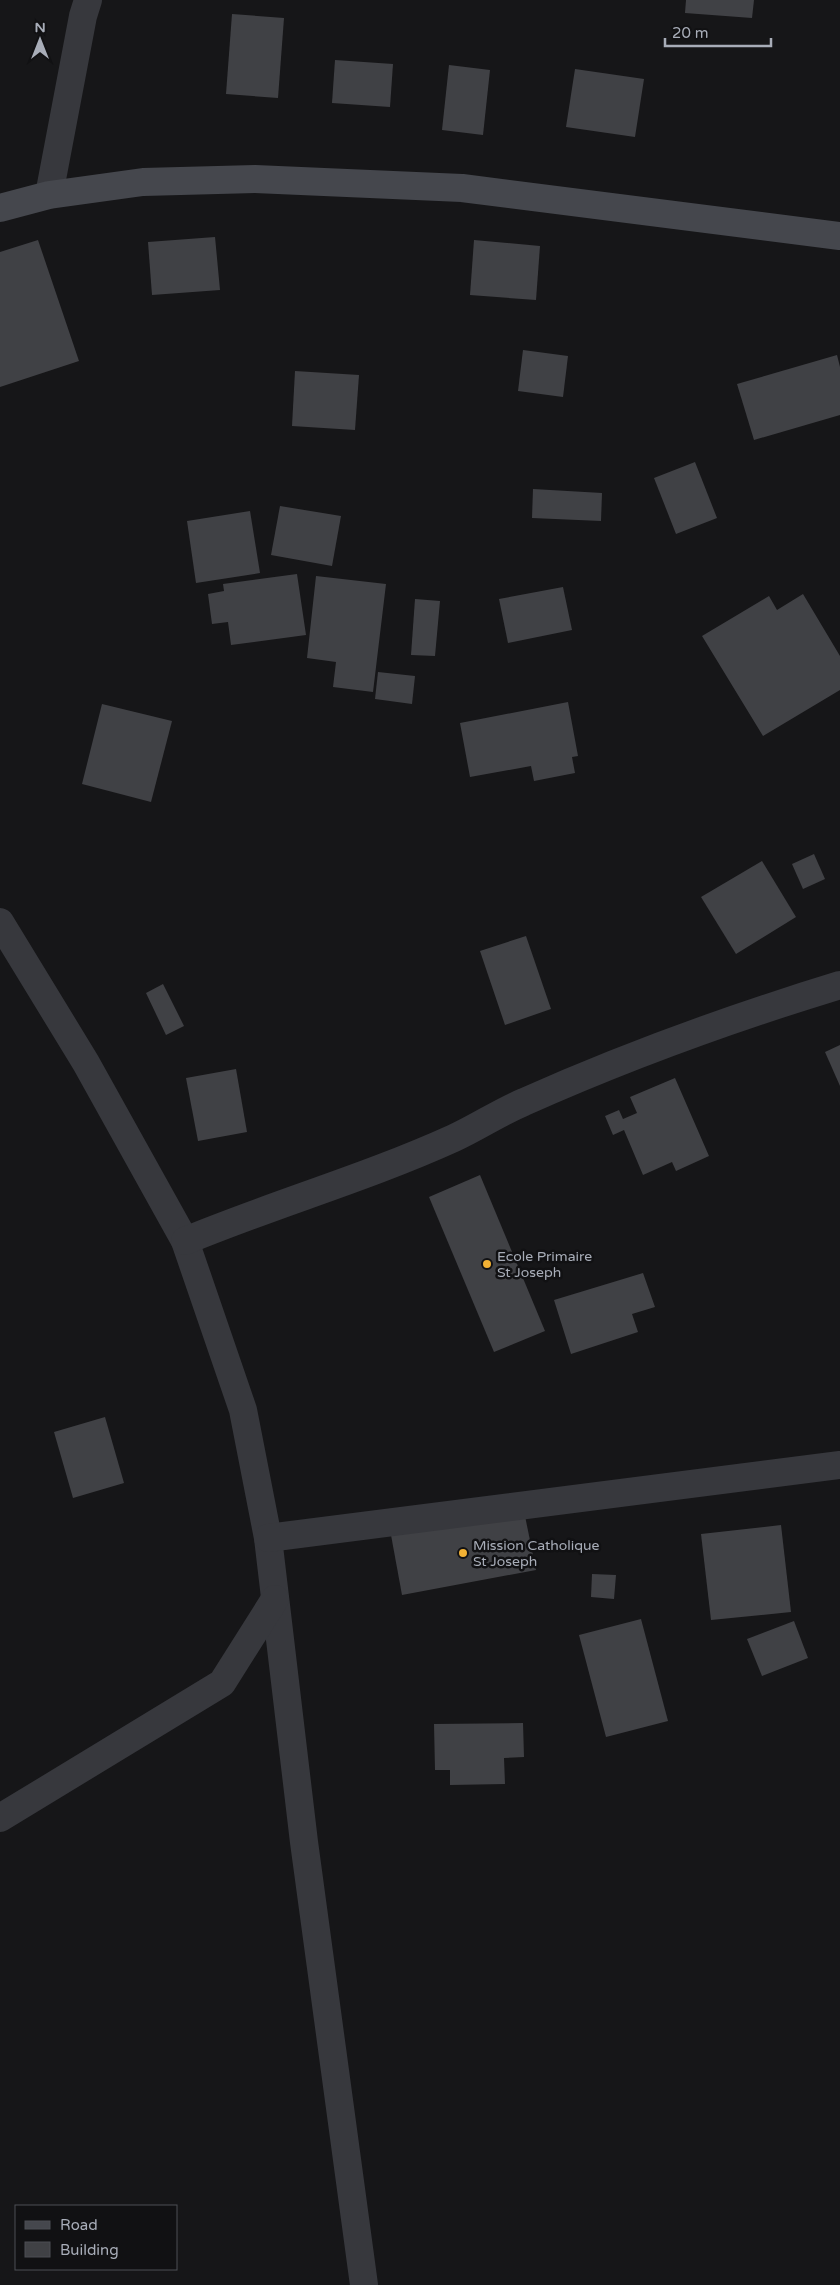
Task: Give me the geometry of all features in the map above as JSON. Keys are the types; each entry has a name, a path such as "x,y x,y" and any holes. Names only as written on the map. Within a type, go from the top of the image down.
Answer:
{"main road":[{"path":"0,208 50,195 143,182 255,179 462,188 840,236"}],"street":[{"path":"50,195 83,16 88,0"},
{"path":"0,922 86,1063 185,1241 243,1410 268,1538 306,1852 364,2285"},
{"path":"185,1241 234,1221 331,1187 454,1138 522,1103 610,1066 745,1014 840,985"},
{"path":"268,1538 840,1465"},
{"path":"0,1818 222,1683 275,1599"}],"building":[{"path":"686,0 754,0 752,18 685,13"},
{"path":"232,14 284,18 278,98 226,94"},
{"path":"335,60 393,64 390,107 332,103"},
{"path":"449,65 490,70 483,135 442,130"},
{"path":"575,69 644,79 635,137 566,127"},
{"path":"215,237 220,290 152,295 148,242"},
{"path":"38,240 79,361 0,387 0,252"},
{"path":"474,240 540,246 536,300 470,295"},
{"path":"523,350 568,356 563,397 518,391"},
{"path":"837,355 840,367 840,415 754,440 737,384"},
{"path":"295,371 359,375 355,430 292,426"},
{"path":"695,462 717,518 676,534 654,478"},
{"path":"533,489 602,493 601,521 532,518"},
{"path":"280,506 341,516 332,566 271,555"},
{"path":"250,511 260,573 196,583 187,521"},
{"path":"297,574 306,635 231,645 228,622 212,624 208,594 224,591 223,584"},
{"path":"316,576 386,584 373,692 333,687 336,662 307,658"},
{"path":"563,587 572,630 508,643 499,599"},
{"path":"803,594 840,656 840,690 763,736 702,636 769,596 777,610"},
{"path":"415,599 440,601 435,656 411,655"},
{"path":"378,672 415,676 412,704 375,699"},
{"path":"568,702 578,756 572,757 575,773 534,781 531,766 470,777 460,723"},
{"path":"102,704 172,721 151,802 82,784"},
{"path":"814,854 825,879 803,889 792,864"},
{"path":"762,861 796,917 736,954 701,897"},
{"path":"526,936 551,1009 505,1025 480,951"},
{"path":"163,984 184,1026 166,1035 146,993"},
{"path":"840,1045 840,1086 825,1052"},
{"path":"236,1069 247,1132 198,1141 186,1078"},
{"path":"675,1078 709,1156 676,1171 672,1162 643,1175 624,1130 613,1135 605,1116 619,1110 623,1119 637,1113 630,1097"},
{"name":"Ecole Primaire St Joseph","path":"480,1175 545,1331 494,1352 429,1197"},
{"path":"643,1273 655,1307 632,1314 638,1332 571,1354 554,1300"},
{"path":"105,1417 124,1483 73,1498 54,1432"},
{"name":"Mission Catholique St Joseph","path":"524,1511 536,1570 402,1595 391,1535"},
{"path":"781,1525 791,1612 711,1620 701,1534"},
{"path":"592,1574 616,1575 614,1599 591,1597"},
{"path":"641,1619 668,1721 606,1737 579,1635"},
{"path":"794,1621 808,1658 762,1676 747,1639"},
{"path":"523,1723 524,1757 504,1758 505,1784 450,1785 450,1770 435,1770 434,1724"}],"place":[{"name":"Ecole Primaire St Joseph","path":"487,1264"},
{"name":"Mission Catholique St Joseph","path":"463,1553"}]}
